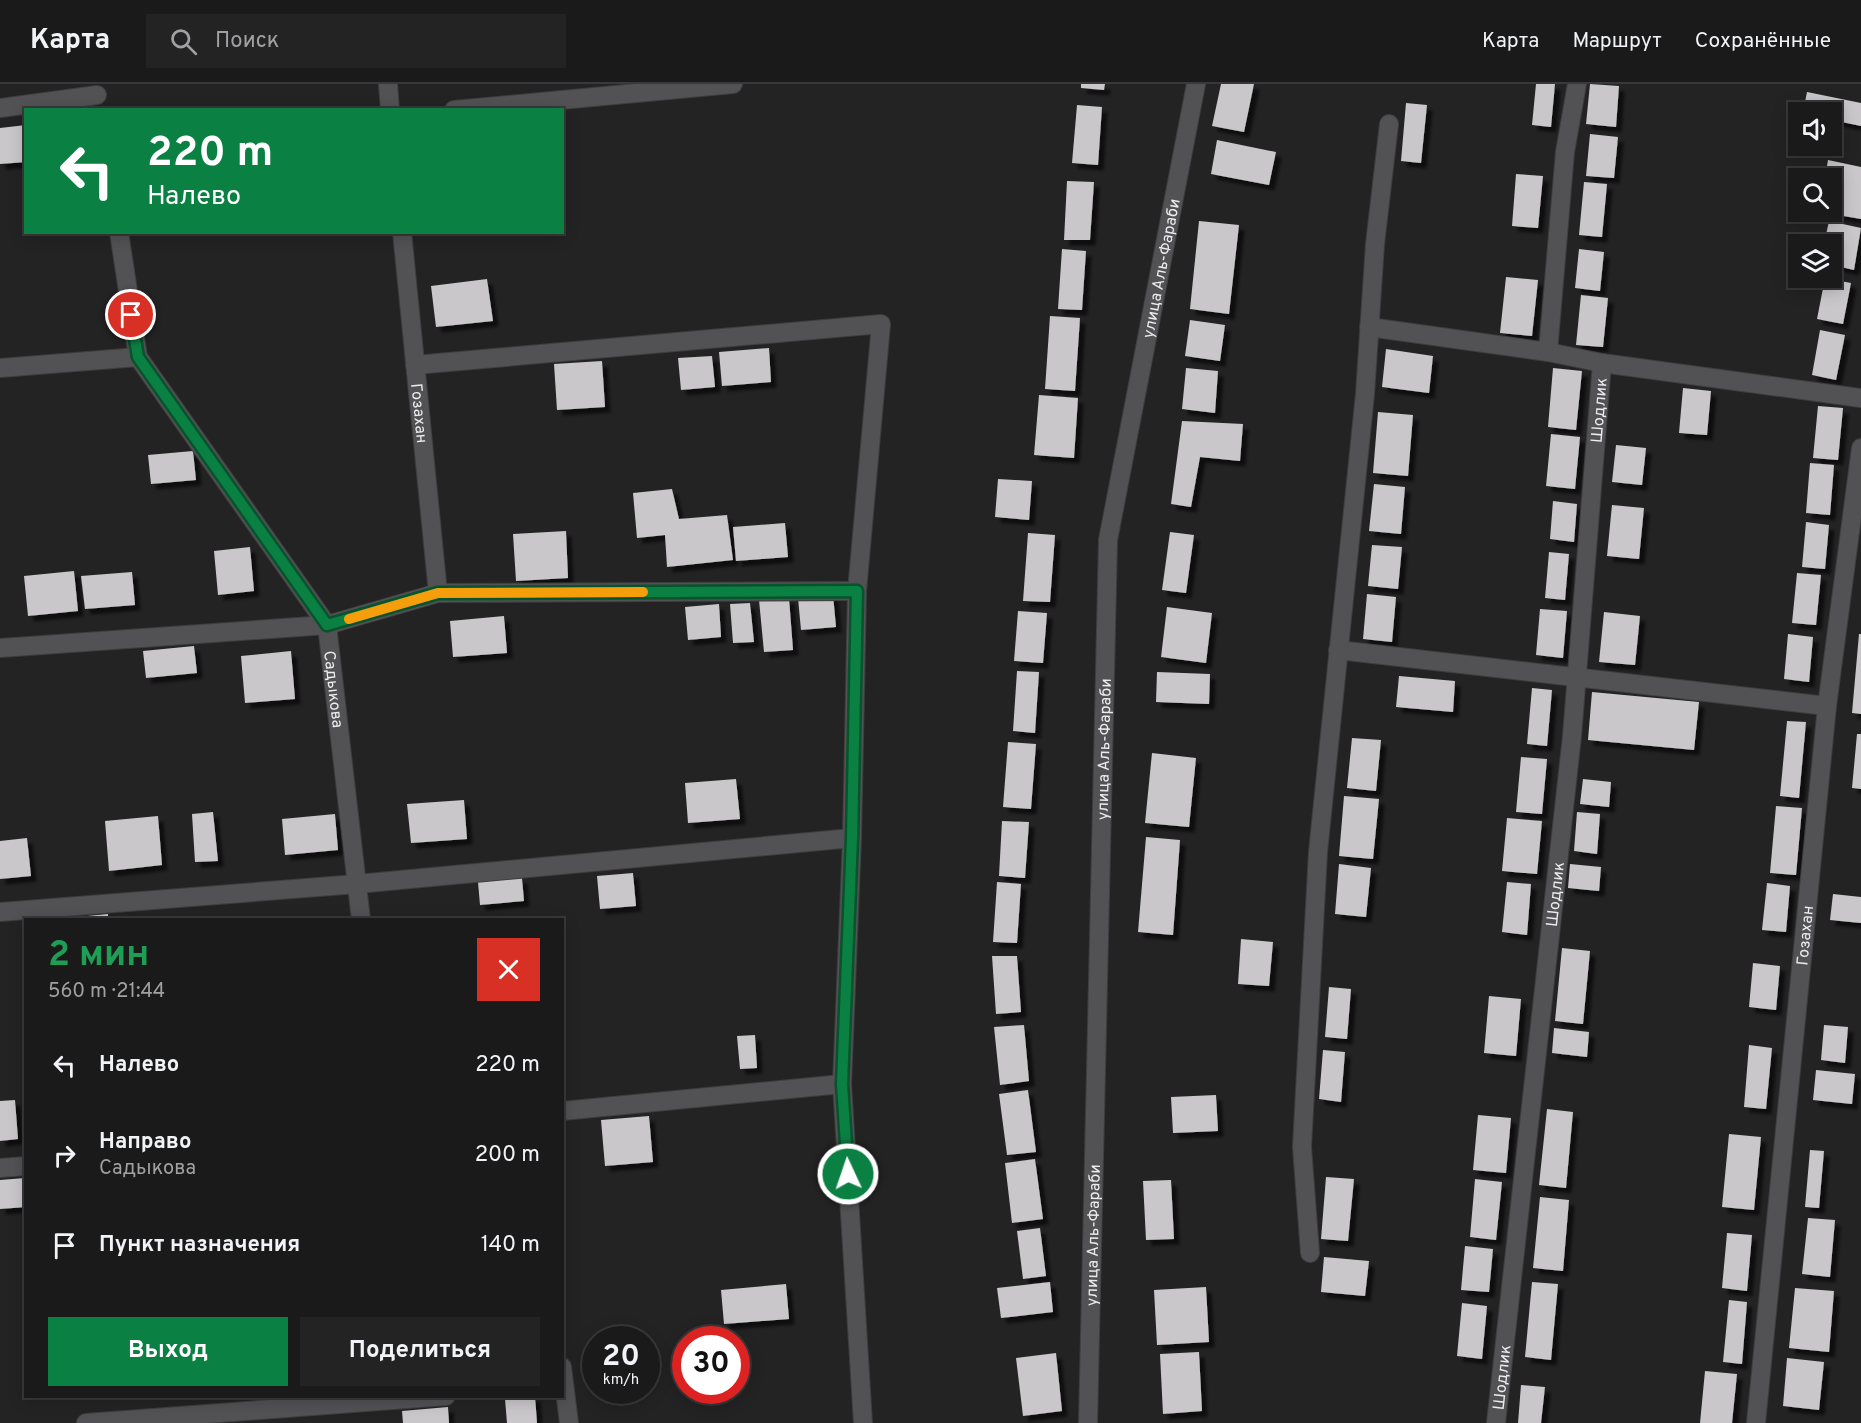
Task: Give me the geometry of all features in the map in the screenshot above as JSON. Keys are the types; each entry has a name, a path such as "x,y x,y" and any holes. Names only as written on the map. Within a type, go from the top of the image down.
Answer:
{"street":[{"path":"388,84 390,108"},
{"path":"475,108 733,84"},
{"name":"улица Аль-Фараби","path":"1088,1423 1108,540 1196,84"},
{"path":"1548,352 1565,153 1577,84"},
{"path":"0,108 98,96"},
{"path":"1310,1253 1302,1148 1318,852 1365,394 1375,244 1389,124"},
{"name":"Садыкова","path":"118,234 138,357 327,625 361,918"},
{"name":"Гозахан","path":"402,234 438,593"},
{"path":"415,365 881,324 857,591 852,838 842,1084 863,1423"},
{"path":"1369,327 1548,352 1602,363 1861,398"},
{"path":"0,368 138,357"},
{"name":"Шодлик","path":"1496,1423 1577,677 1602,363"},
{"name":"Гозахан","path":"1756,1423 1827,706 1861,448"},
{"path":"0,648 327,625 438,593 857,591"},
{"path":"1338,650 1827,706"},
{"path":"0,912 357,884 852,838"},
{"path":"564,1111 842,1084"},
{"path":"0,1168 24,1166"},
{"path":"564,1388 569,1423"},
{"path":"86,1423 419,1398"}],"building":[{"path":"1081,84 1105,84 1104,90 1081,88"},
{"path":"1221,84 1254,84 1244,132 1212,126"},
{"path":"1536,84 1555,84 1551,127 1532,125"},
{"path":"1590,84 1619,86 1616,127 1586,124"},
{"path":"1807,92 1861,103 1861,126 1842,122 1842,102 1805,102"},
{"path":"1406,103 1427,105 1421,163 1401,161"},
{"path":"1077,105 1102,107 1098,165 1072,163"},
{"path":"24,125 24,162 0,164 0,128"},
{"path":"1590,134 1618,137 1614,178 1586,176"},
{"path":"1217,140 1276,152 1269,185 1211,174"},
{"path":"1828,160 1861,167 1861,219 1842,216 1842,168 1827,168"},
{"path":"1516,174 1543,176 1538,228 1512,226"},
{"path":"1067,181 1094,182 1090,240 1064,240"},
{"path":"1584,182 1607,184 1602,237 1579,235"},
{"path":"1199,221 1239,225 1229,314 1190,309"},
{"path":"1829,222 1861,228 1854,270 1842,267 1842,234 1826,234"},
{"path":"1062,249 1086,251 1082,310 1058,309"},
{"path":"1579,249 1604,252 1600,291 1575,288"},
{"path":"1506,277 1538,280 1532,336 1500,333"},
{"path":"487,279 493,321 436,327 431,286"},
{"path":"1842,281 1851,283 1843,324 1817,319 1823,288 1842,288"},
{"path":"1581,295 1608,298 1603,347 1576,345"},
{"path":"1050,316 1080,318 1075,391 1045,389"},
{"path":"1190,320 1225,325 1220,361 1185,356"},
{"path":"1820,330 1845,335 1836,380 1812,375"},
{"path":"769,348 771,382 722,386 719,352"},
{"path":"1386,349 1433,356 1429,393 1382,387"},
{"path":"712,356 715,387 681,390 678,358"},
{"path":"602,361 605,407 557,410 554,364"},
{"path":"1186,368 1218,371 1215,413 1182,409"},
{"path":"1553,368 1582,371 1576,430 1548,427"},
{"path":"1683,388 1711,391 1707,435 1679,433"},
{"path":"1039,395 1078,398 1074,458 1034,455"},
{"path":"1818,406 1843,408 1838,460 1813,458"},
{"path":"1378,412 1413,415 1408,476 1373,473"},
{"path":"1182,421 1243,424 1240,461 1200,457 1191,507 1171,504"},
{"path":"1551,434 1580,437 1575,489 1546,486"},
{"path":"1616,445 1646,448 1642,485 1612,482"},
{"path":"193,451 196,480 151,484 148,455"},
{"path":"1810,463 1834,465 1830,515 1806,513"},
{"path":"998,479 1032,481 1029,520 995,517"},
{"path":"1374,484 1405,487 1401,534 1369,531"},
{"path":"672,489 679,519 727,515 733,560 667,567 665,535 637,538 633,493"},
{"path":"1553,501 1577,504 1574,542 1550,539"},
{"path":"1612,505 1644,508 1639,559 1607,556"},
{"path":"1806,522 1829,525 1825,569 1802,567"},
{"path":"785,523 788,557 736,561 733,527"},
{"path":"566,531 568,578 516,581 513,534"},
{"path":"1170,532 1194,535 1186,593 1162,590"},
{"path":"1028,533 1055,535 1050,602 1023,601"},
{"path":"1372,545 1402,547 1398,589 1368,586"},
{"path":"250,547 254,591 218,595 214,551"},
{"path":"1549,552 1569,554 1565,600 1545,598"},
{"path":"74,571 78,611 28,616 24,576"},
{"path":"132,572 135,605 85,609 81,576"},
{"path":"1797,573 1821,575 1816,625 1792,623"},
{"path":"1367,594 1396,597 1392,642 1363,639"},
{"path":"833,595 836,627 801,630 798,598"},
{"path":"789,598 793,650 764,652 759,600"},
{"path":"750,603 754,642 733,643 730,604"},
{"path":"719,604 721,637 688,640 685,607"},
{"path":"1167,607 1212,613 1206,663 1161,657"},
{"path":"1540,609 1567,611 1563,658 1536,655"},
{"path":"1018,611 1047,613 1043,663 1014,661"},
{"path":"1604,612 1640,616 1635,665 1599,662"},
{"path":"504,616 507,653 453,657 450,621"},
{"path":"1788,634 1813,637 1809,682 1784,679"},
{"path":"1859,634 1861,634 1861,714 1852,713"},
{"path":"194,646 197,673 146,678 143,651"},
{"path":"291,651 295,699 245,703 241,656"},
{"path":"1017,671 1039,672 1035,733 1013,731"},
{"path":"1157,672 1210,674 1209,704 1156,702"},
{"path":"1399,676 1455,681 1453,712 1396,707"},
{"path":"1532,688 1552,690 1547,746 1527,744"},
{"path":"1592,692 1699,702 1694,750 1588,740"},
{"path":"1787,721 1806,722 1799,798 1780,796"},
{"path":"1857,734 1861,734 1861,789 1852,788"},
{"path":"1352,738 1381,740 1376,791 1347,788"},
{"path":"1008,742 1036,744 1031,809 1003,807"},
{"path":"1152,753 1196,758 1189,827 1145,823"},
{"path":"1521,757 1547,759 1542,814 1516,812"},
{"path":"736,779 740,819 688,823 685,783"},
{"path":"1583,779 1611,782 1609,807 1580,804"},
{"path":"1344,796 1379,799 1373,859 1339,856"},
{"path":"464,800 467,839 411,843 407,804"},
{"path":"1776,806 1802,808 1796,875 1770,873"},
{"path":"213,812 218,861 195,862 192,814"},
{"path":"1577,812 1600,814 1597,854 1574,851"},
{"path":"335,814 338,850 285,855 282,819"},
{"path":"158,816 162,865 109,871 105,821"},
{"path":"1507,818 1542,821 1537,874 1502,871"},
{"path":"1002,821 1029,822 1025,878 999,876"},
{"path":"1146,837 1180,840 1173,935 1138,932"},
{"path":"27,838 31,876 0,879 0,841"},
{"path":"1339,864 1371,868 1366,917 1335,914"},
{"path":"1570,864 1601,867 1599,891 1568,888"},
{"path":"633,873 636,906 600,909 597,876"},
{"path":"522,878 524,901 480,905 478,882"},
{"path":"997,882 1021,884 1017,943 993,942"},
{"path":"1507,882 1531,884 1527,935 1502,932"},
{"path":"1767,883 1790,886 1786,932 1762,930"},
{"path":"1833,894 1861,897 1861,923 1830,920"},
{"path":"108,914 108,918 66,918"},
{"path":"1241,939 1273,942 1269,986 1238,984"},
{"path":"1562,948 1590,951 1583,1024 1555,1021"},
{"path":"992,956 1017,956 1021,1012 996,1014"},
{"path":"1753,963 1780,966 1776,1010 1749,1007"},
{"path":"1329,987 1351,989 1347,1039 1325,1037"},
{"path":"1489,996 1521,999 1516,1056 1484,1053"},
{"path":"1024,1025 1029,1081 1000,1085 994,1027"},
{"path":"1824,1025 1848,1027 1845,1063 1821,1060"},
{"path":"1554,1028 1589,1032 1587,1057 1552,1053"},
{"path":"755,1035 757,1068 740,1069 737,1036"},
{"path":"1749,1045 1772,1048 1766,1109 1744,1107"},
{"path":"1323,1050 1345,1052 1341,1102 1319,1099"},
{"path":"1816,1070 1855,1074 1852,1104 1813,1100"},
{"path":"1028,1090 1036,1152 1007,1155 999,1094"},
{"path":"1216,1095 1218,1131 1173,1133 1171,1097"},
{"path":"15,1100 18,1139 0,1141 0,1101"},
{"path":"1547,1109 1573,1112 1566,1188 1539,1185"},
{"path":"1478,1115 1511,1118 1506,1173 1473,1170"},
{"path":"649,1116 653,1162 605,1166 601,1120"},
{"path":"1729,1134 1761,1137 1754,1210 1722,1207"},
{"path":"1810,1150 1824,1151 1819,1208 1805,1207"},
{"path":"1035,1159 1043,1219 1012,1223 1005,1163"},
{"path":"1326,1177 1354,1179 1348,1241 1321,1239"},
{"path":"24,1178 24,1207 0,1209 0,1180"},
{"path":"1475,1179 1502,1182 1496,1240 1470,1237"},
{"path":"1171,1180 1174,1239 1146,1240 1143,1181"},
{"path":"1540,1197 1569,1200 1563,1271 1533,1268"},
{"path":"1808,1218 1835,1220 1830,1277 1802,1274"},
{"path":"1040,1228 1046,1276 1023,1279 1017,1231"},
{"path":"1727,1233 1752,1235 1747,1291 1722,1288"},
{"path":"1465,1246 1493,1249 1489,1292 1461,1290"},
{"path":"1324,1257 1369,1261 1365,1296 1321,1292"},
{"path":"1050,1282 1053,1312 1001,1318 997,1288"},
{"path":"1532,1282 1558,1284 1551,1360 1525,1357"},
{"path":"786,1284 789,1319 724,1324 721,1290"},
{"path":"1206,1287 1209,1342 1157,1345 1154,1290"},
{"path":"1795,1288 1834,1291 1829,1352 1789,1348"},
{"path":"1729,1300 1747,1302 1742,1364 1723,1362"},
{"path":"1462,1303 1487,1306 1482,1359 1457,1356"},
{"path":"1199,1352 1202,1411 1163,1414 1160,1354"},
{"path":"1056,1353 1062,1411 1023,1416 1016,1358"},
{"path":"1787,1358 1824,1362 1819,1410 1783,1406"},
{"path":"1705,1371 1737,1374 1732,1423 1700,1423"},
{"path":"1521,1385 1545,1387 1541,1423 1518,1423"},
{"path":"535,1398 537,1423 507,1423 505,1399"},
{"path":"448,1407 449,1423 403,1423 402,1411"}],"slow traffic":[{"path":"349,619 438,593 643,592"}],"route":[{"path":"131,315 138,357 327,625 438,593 857,591 852,838 842,1084 848,1174"}]}
